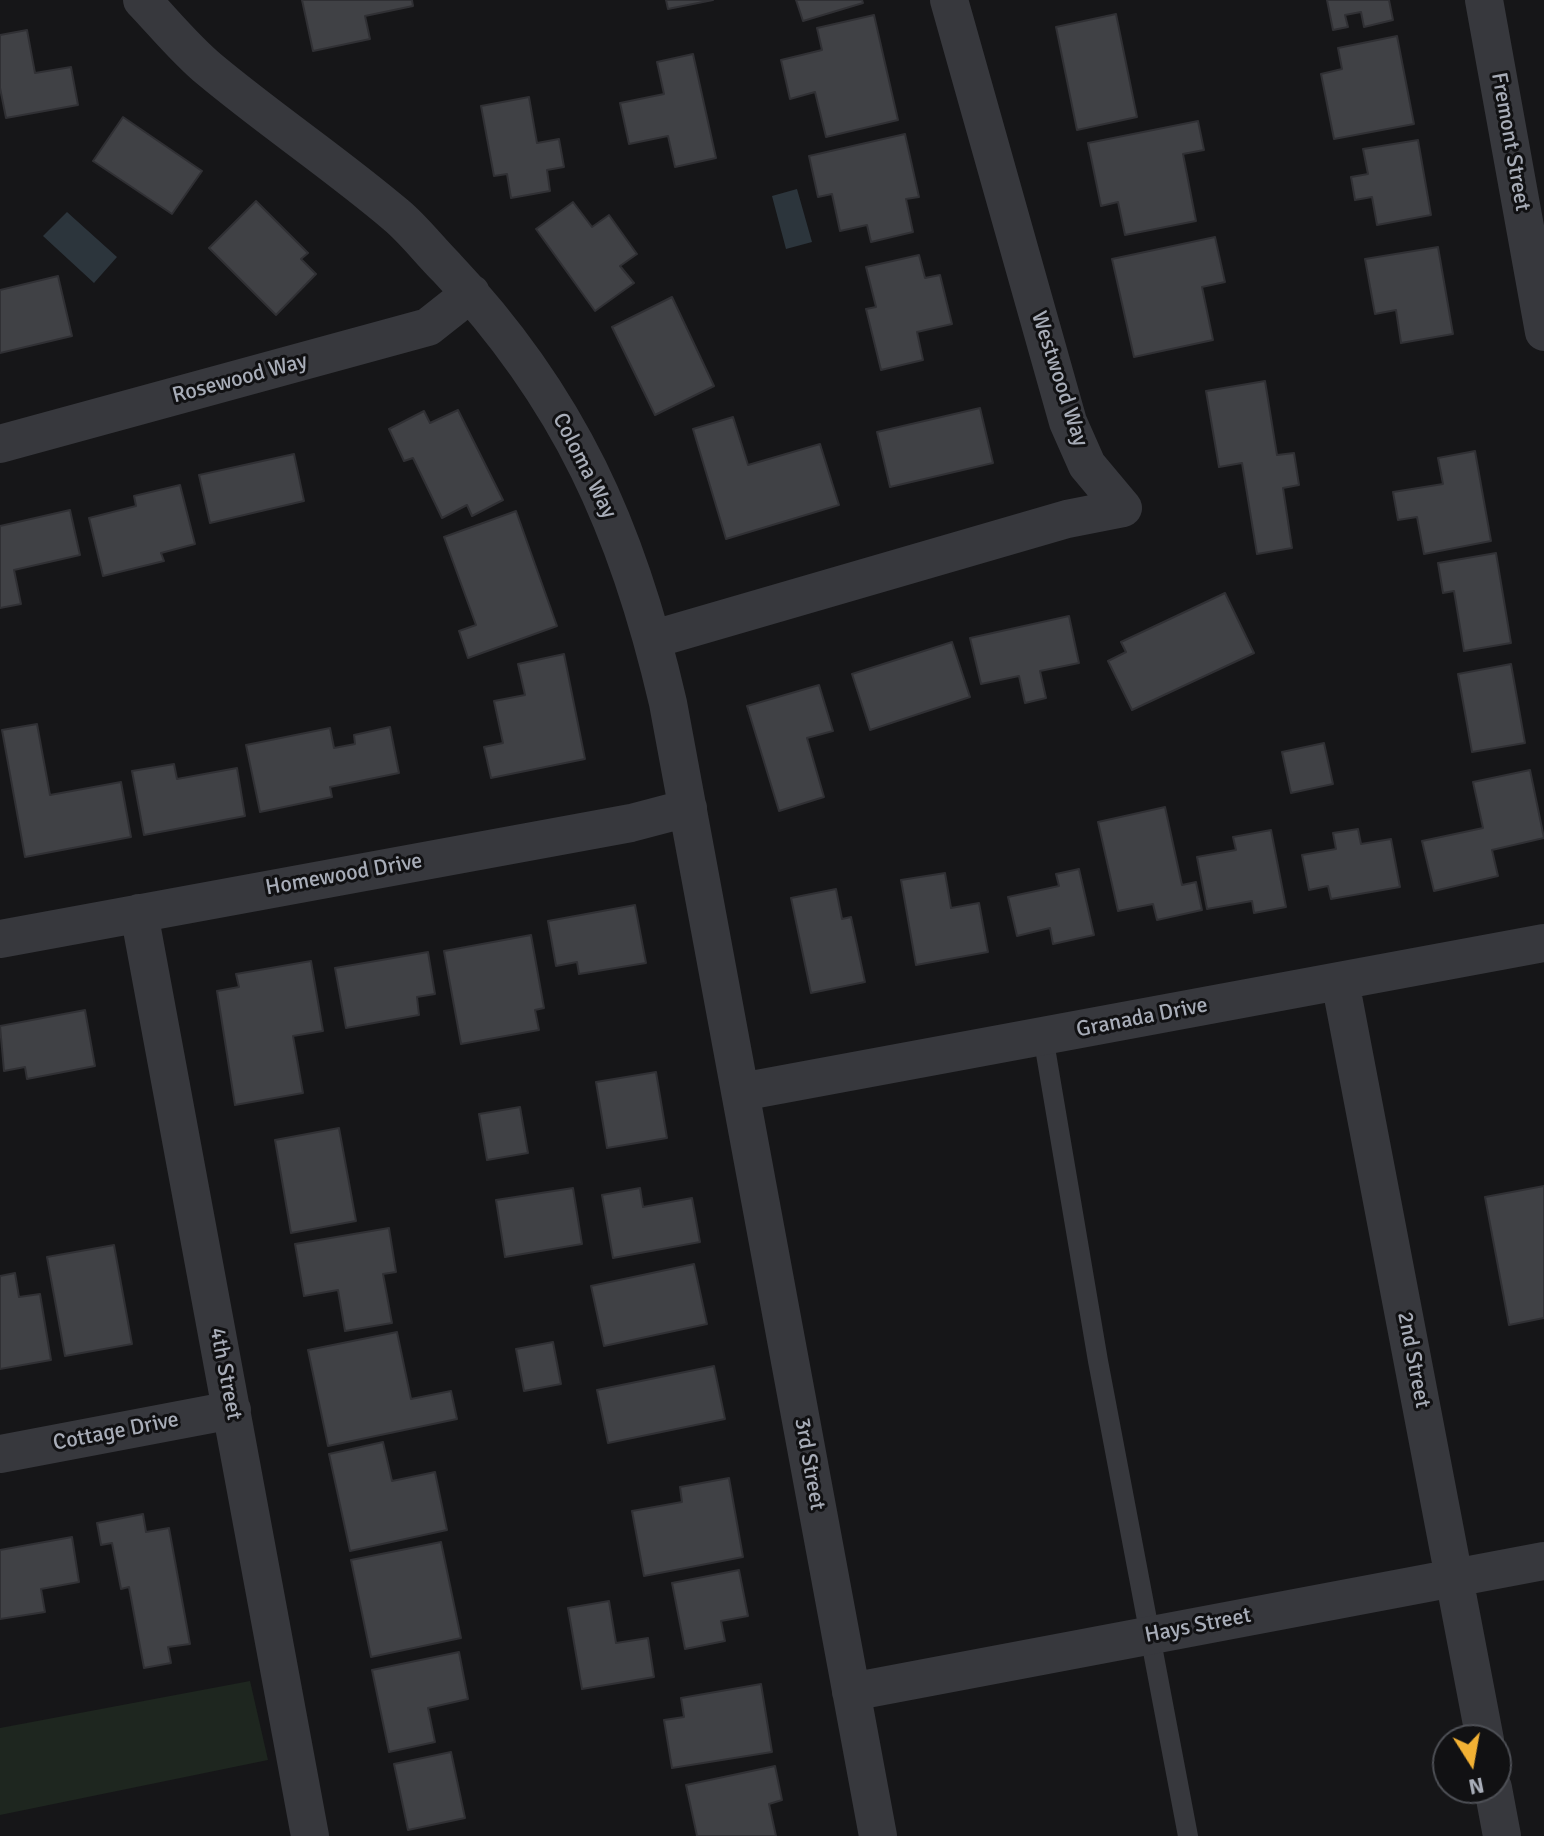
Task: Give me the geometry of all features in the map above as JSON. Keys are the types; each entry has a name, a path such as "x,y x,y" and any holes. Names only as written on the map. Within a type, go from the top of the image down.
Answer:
{"street":[{"name":"Coloma Way","path":"142,0 207,67 398,216 471,293 531,370 580,449 627,556 654,639 741,1092"},
{"name":"Westwood Way","path":"654,639 1067,519 1123,508 1087,465 1068,422 949,0"},
{"name":"Fremont Street","path":"1484,0 1544,332"},
{"name":"Rosewood Way","path":"0,444 428,327 471,293"},
{"name":"Homewood Drive","path":"0,939 631,823 688,808"},
{"name":"4th Street","path":"139,913 310,1836"},
{"name":"Granada Drive","path":"741,1092 1544,943"},
{"name":"2nd Street","path":"1340,981 1482,1724"},
{"name":"3rd Street","path":"741,1092 878,1836"},
{"name":"Cottage Drive","path":"0,1454 232,1410"},
{"name":"Hays Street","path":"851,1692 1544,1561"},
{"path":"1496,1804 1502,1836"}],"lane":[{"path":"1043,1036 1098,1361 1188,1836"}],"shaded area":[{"path":"797,189 812,242 786,249 772,196"},
{"path":"67,212 117,257 94,283 43,236"},
{"path":"250,1681 268,1760 0,1815 0,1728"}],"building":[{"path":"302,0 412,0 413,6 365,16 370,39 313,51"},
{"path":"666,0 713,0 668,9"},
{"path":"796,0 862,0 863,3 803,21"},
{"path":"1327,0 1389,0 1393,20 1364,27 1361,12 1345,15 1348,27 1333,30"},
{"path":"1116,14 1137,117 1077,130 1056,27"},
{"path":"874,15 898,120 826,137 815,92 790,99 781,60 822,50 817,28"},
{"path":"27,30 35,73 71,67 78,105 6,118 0,88 0,35"},
{"path":"1397,36 1414,124 1334,139 1321,74 1342,69 1338,48"},
{"path":"693,54 716,158 675,167 668,136 629,144 620,103 664,94 657,62"},
{"path":"529,97 537,143 559,139 564,167 547,170 550,191 511,198 507,174 494,176 481,106"},
{"path":"123,117 202,171 172,214 93,161"},
{"path":"1198,121 1204,150 1183,154 1196,221 1125,235 1118,202 1101,206 1088,143"},
{"path":"905,134 919,197 906,199 913,232 871,242 867,225 840,231 832,194 818,197 809,156"},
{"path":"1418,140 1431,215 1377,225 1372,197 1355,200 1351,177 1368,174 1363,149"},
{"path":"256,201 308,253 301,259 316,274 276,315 209,248"},
{"path":"573,202 592,227 609,215 637,254 620,266 634,283 595,311 536,229"},
{"path":"1215,237 1225,282 1202,287 1213,340 1134,357 1112,259"},
{"path":"1438,247 1453,334 1401,343 1396,310 1375,314 1365,259"},
{"path":"919,255 925,278 940,275 952,324 917,332 923,360 881,370 866,309 876,307 866,267"},
{"path":"58,276 72,336 0,353 0,290"},
{"path":"672,297 714,386 655,415 612,327"},
{"path":"1265,381 1277,455 1294,453 1299,485 1283,488 1292,548 1257,554 1242,463 1219,467 1206,391"},
{"path":"980,408 993,463 890,487 877,432"},
{"path":"458,410 503,500 472,516 467,505 442,518 413,458 404,461 389,429 424,411 430,423"},
{"path":"733,417 748,465 820,444 839,505 726,539 693,429"},
{"path":"1475,451 1491,541 1424,554 1417,517 1398,520 1393,492 1443,484 1438,458"},
{"path":"294,454 304,501 210,523 199,475"},
{"path":"180,485 195,544 161,553 164,561 103,576 89,518 136,506 134,496"},
{"path":"70,510 80,555 14,570 21,604 0,608 0,526"},
{"path":"516,511 557,626 468,658 459,631 476,625 444,537"},
{"path":"1496,553 1511,643 1464,651 1454,591 1443,593 1438,563"},
{"path":"1225,593 1254,653 1132,710 1108,661 1126,652 1121,642"},
{"path":"1069,616 1079,663 1040,671 1046,698 1025,703 1019,676 981,684 970,638"},
{"path":"952,642 970,697 870,730 852,674"},
{"path":"564,654 585,759 491,778 484,747 503,743 494,701 525,695 518,664"},
{"path":"1511,664 1525,743 1472,752 1458,674"},
{"path":"819,685 833,731 807,738 824,797 779,811 747,706"},
{"path":"37,724 50,795 121,782 131,837 25,857 2,730"},
{"path":"390,727 399,773 330,787 332,797 260,812 246,745 330,728 334,748 355,744 354,735"},
{"path":"1324,743 1333,784 1291,793 1282,752"},
{"path":"174,764 177,779 237,768 245,816 144,835 132,771"},
{"path":"1530,770 1544,838 1492,850 1498,876 1434,891 1422,841 1483,828 1473,782"},
{"path":"1165,807 1182,885 1196,882 1202,910 1157,920 1153,904 1118,911 1098,822"},
{"path":"1358,829 1361,844 1391,839 1400,887 1331,899 1328,886 1309,890 1302,855 1336,849 1333,833"},
{"path":"1271,830 1286,907 1254,913 1252,901 1207,909 1197,857 1236,850 1233,837"},
{"path":"1079,869 1094,935 1053,944 1050,928 1017,936 1008,897 1059,886 1056,874"},
{"path":"945,873 951,908 979,903 988,952 916,965 901,880"},
{"path":"836,889 842,919 851,917 865,982 811,993 791,898"},
{"path":"635,905 646,963 579,974 577,962 556,966 548,921"},
{"path":"531,935 544,1008 535,1010 539,1030 461,1044 444,951"},
{"path":"428,952 435,994 417,997 419,1015 346,1028 335,968"},
{"path":"311,961 323,1031 293,1036 303,1093 235,1105 217,991 239,987 236,974"},
{"path":"85,1010 95,1066 27,1079 25,1067 4,1071 0,1026"},
{"path":"656,1072 667,1138 607,1148 596,1082"},
{"path":"520,1107 528,1153 487,1160 479,1114"},
{"path":"339,1128 356,1221 291,1233 275,1140"},
{"path":"1544,1186 1544,1318 1509,1325 1485,1197"},
{"path":"573,1188 582,1244 505,1257 496,1200"},
{"path":"640,1188 643,1207 692,1198 700,1242 613,1258 602,1195"},
{"path":"389,1228 396,1272 383,1274 392,1323 345,1331 338,1290 304,1296 295,1244"},
{"path":"114,1245 132,1344 65,1356 47,1257"},
{"path":"694,1264 707,1324 604,1346 591,1286"},
{"path":"15,1273 19,1297 40,1294 51,1360 0,1369 0,1276"},
{"path":"397,1332 411,1399 451,1391 457,1419 328,1446 308,1350"},
{"path":"553,1342 561,1384 524,1391 516,1349"},
{"path":"714,1366 725,1419 608,1443 597,1390"},
{"path":"383,1442 392,1481 435,1472 447,1530 350,1551 329,1454"},
{"path":"729,1478 743,1557 644,1576 632,1511 682,1502 680,1487"},
{"path":"143,1514 146,1532 169,1528 190,1644 168,1647 171,1663 144,1668 129,1587 121,1589 112,1543 101,1545 97,1523"},
{"path":"72,1537 79,1582 41,1589 45,1612 0,1619 0,1550"},
{"path":"441,1542 461,1638 371,1657 351,1560"},
{"path":"739,1570 748,1616 721,1621 725,1641 685,1649 672,1583"},
{"path":"609,1601 616,1643 648,1638 654,1677 582,1689 568,1608"},
{"path":"459,1652 468,1699 428,1708 435,1742 389,1752 372,1670"},
{"path":"761,1684 772,1752 672,1768 664,1720 684,1717 681,1698"},
{"path":"451,1752 465,1818 408,1830 394,1764"},
{"path":"775,1766 782,1800 769,1804 776,1836 697,1836 686,1785"}]}
